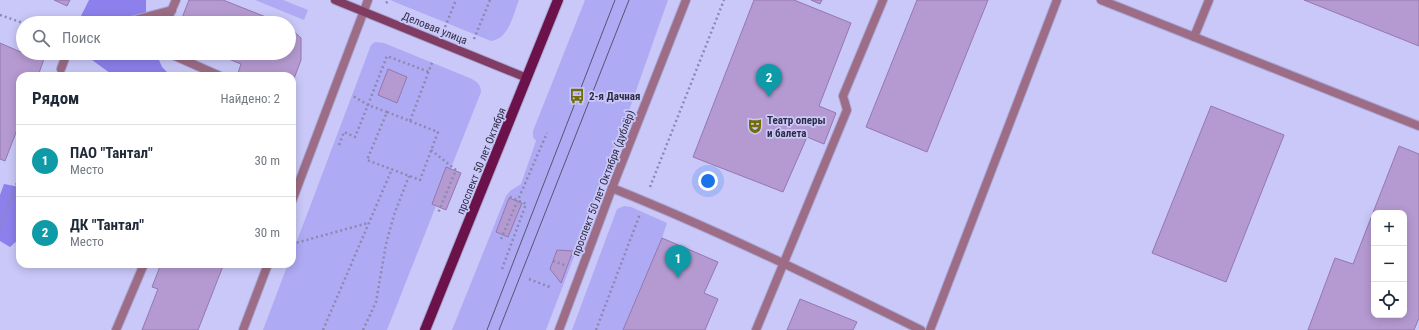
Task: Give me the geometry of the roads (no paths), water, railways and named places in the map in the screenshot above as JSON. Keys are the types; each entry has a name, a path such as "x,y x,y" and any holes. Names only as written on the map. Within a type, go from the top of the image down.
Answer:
{"main road":[{"name":"проспект 50 лет Октября","path":"425,330 558,0"}],"street":[{"path":"169,16 176,0"},
{"name":"Деловая улица","path":"335,0 527,78"},
{"path":"296,190 368,0"},
{"name":"проспект 50 лет Октября (дублёр)","path":"559,330 612,188 686,0"},
{"path":"756,330 847,110 843,96 883,0"},
{"path":"930,330 1057,0"},
{"path":"1101,0 1419,126"},
{"path":"1194,37 1209,0"},
{"path":"149,16 172,10"},
{"path":"61,69 64,60"},
{"path":"184,60 211,72"},
{"path":"612,188 645,201 784,263 921,330"},
{"path":"116,330 142,268"},
{"path":"243,330 266,268"}],"tram line":[{"path":"487,330 615,0"},
{"path":"499,330 629,0"}],"place":[{"name":"2-я Дачная","path":"577,96"},
{"name":"ДК \"Тантал\"","path":"769,97"},
{"name":"Театр оперы и балета","path":"755,126"},
{"name":"ПАО \"Тантал\"","path":"678,278"}]}
